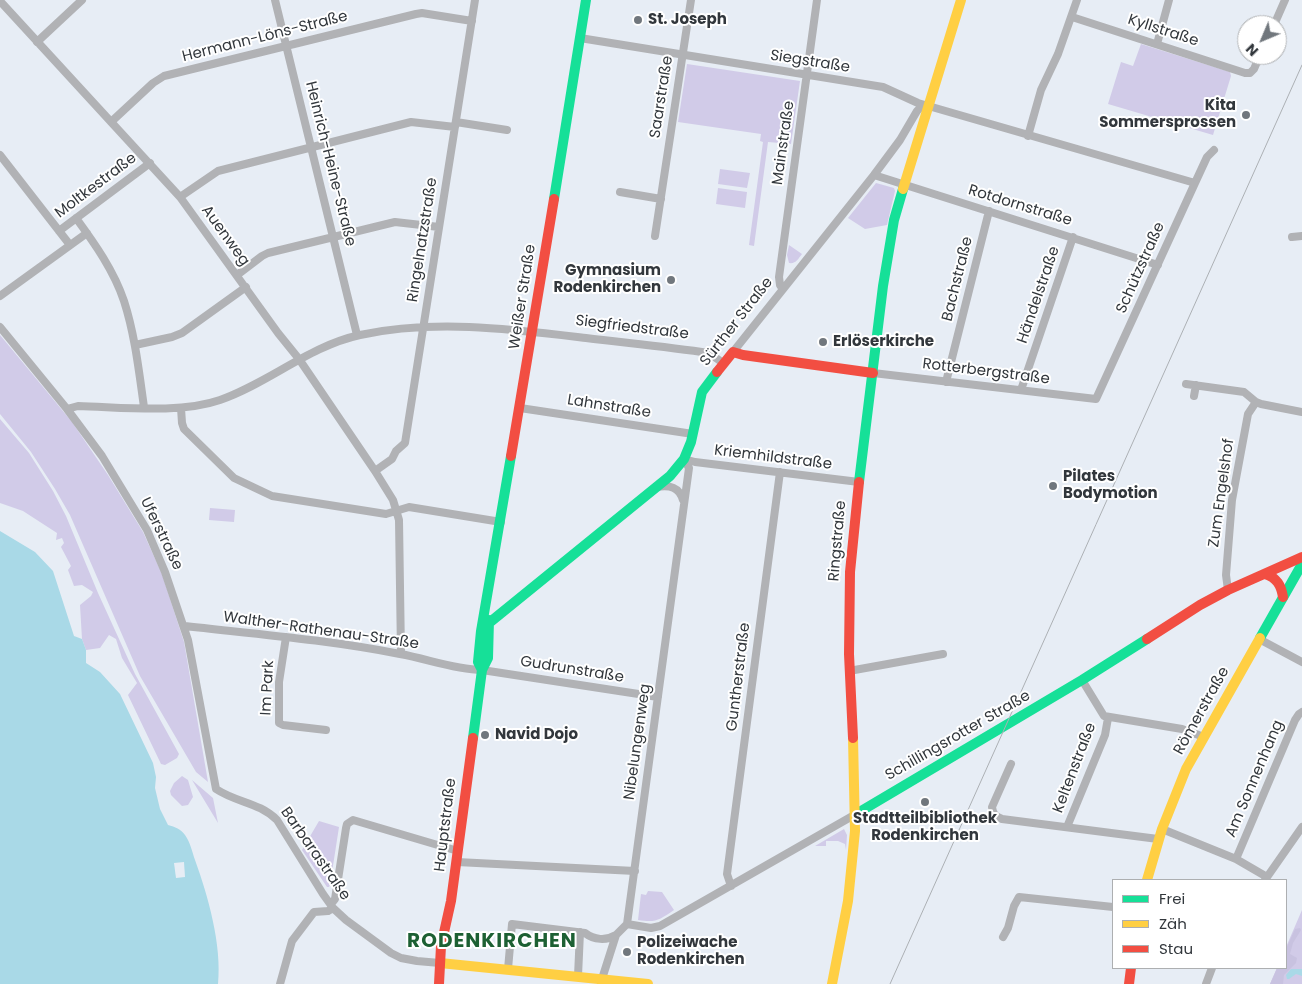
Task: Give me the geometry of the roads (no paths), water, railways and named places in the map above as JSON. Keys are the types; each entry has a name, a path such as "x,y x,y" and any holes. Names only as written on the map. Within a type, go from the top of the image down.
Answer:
{"street":[{"path":"37,42 82,0"},
{"name":"Heinrich-Heine-Straße","path":"275,0 357,335"},
{"name":"Ringelnatzstraße","path":"375,471 392,459 396,451 405,443 422,327 476,0"},
{"name":"Weißer Straße","path":"482,631 533,332 586,0"},
{"name":"Saarstraße","path":"655,236 691,0"},
{"name":"Mainstraße","path":"782,288 780,277 817,0"},
{"path":"928,106 961,0"},
{"path":"1028,136 1040,94 1058,54 1077,0"},
{"path":"1157,44 1170,0"},
{"path":"1278,15 1285,0"},
{"name":"Auenweg","path":"0,1 180,197 278,333 299,359 375,471 397,510"},
{"name":"Hermann-Löns-Straße","path":"111,122 153,83 164,76 416,14 422,13 472,21"},
{"name":"Kyllstraße","path":"1072,17 1245,73 1250,73 1256,65"},
{"name":"Siegstraße","path":"580,38 883,87 918,103 1195,183"},
{"name":"Sürther Straße","path":"489,623 504,613 670,476 684,458 693,434 702,392 782,288 874,175 900,140 917,111 921,107 928,106"},
{"name":"Ringstraße","path":"832,984 848,901 854,857 856,814 849,671 849,588 859,482 888,250 894,220 928,106"},
{"path":"180,197 218,171 411,122 507,130"},
{"name":"Schützstraße","path":"1096,398 1195,183 1208,157 1214,150"},
{"path":"0,155 70,246"},
{"name":"Moltkestraße","path":"59,231 150,164"},
{"name":"Rotdornstraße","path":"874,175 1158,265"},
{"path":"620,192 660,199"},
{"name":"Bachstraße","path":"946,382 989,211"},
{"path":"76,218 103,256 124,301 135,345 144,407"},
{"path":"237,275 262,256 395,222 439,227"},
{"path":"0,296 87,233"},
{"path":"1292,237 1302,236"},
{"name":"Händelstraße","path":"1021,390 1073,237"},
{"path":"135,345 182,333 246,288"},
{"name":"Uferstraße","path":"0,327 67,409 102,456 147,530 165,572 184,626 216,790"},
{"name":"Siegfriedstraße","path":"67,409 78,406 181,408 206,404 262,381 320,349 357,335 383,330 422,327 489,327 709,353 723,364"},
{"path":"733,352 743,356 873,373"},
{"name":"Rotterbergstraße","path":"873,373 1096,398"},
{"path":"1186,384 1244,392 1256,402 1302,412"},
{"path":"1194,396 1196,385"},
{"name":"Zum Engelshof","path":"1228,590 1226,575 1232,500 1248,414 1256,402"},
{"path":"181,408 184,429 234,478 272,496 386,514 409,507 500,522"},
{"name":"Lahnstraße","path":"520,408 693,434"},
{"name":"Kriemhildstraße","path":"684,458 695,462 859,482"},
{"name":"Nibelungenweg","path":"627,924 689,468 684,458"},
{"name":"Guntherstraße","path":"731,886 727,874 780,472"},
{"path":"657,488 666,486 674,488 680,493 684,502"},
{"path":"397,510 399,520 401,654"},
{"name":"Schillingsrotter Straße","path":"627,924 658,928 856,814 1082,680 1200,605 1228,590 1302,557"},
{"name":"Römerstraße","path":"1147,879 1160,834 1179,784 1204,736 1302,564"},
{"path":"1265,574 1273,577 1279,584 1283,597"},
{"path":"488,599 495,611 504,613"},
{"name":"Weißer Straße","path":"488,599 489,623"},
{"name":"Hauptstraße","path":"489,642 493,631 504,613"},
{"path":"482,631 489,623"},
{"name":"Hauptstraße","path":"439,984 441,946 452,901 482,670 488,658 489,623"},
{"name":"Walther-Rathenau-Straße","path":"184,626 286,637 401,654 464,669 482,670"},
{"name":"Hauptstraße","path":"482,631 478,662 482,670"},
{"name":"Im Park","path":"286,637 279,682 279,723 326,730"},
{"path":"1259,639 1302,662"},
{"path":"849,671 944,654"},
{"name":"Gudrunstraße","path":"482,670 658,697"},
{"path":"1082,680 1104,716 1108,718 1175,728 1204,736"},
{"name":"Am Sonnenhang","path":"1236,859 1295,720 1302,712"},
{"name":"Keltenstraße","path":"1067,828 1105,735 1108,718"},
{"name":"Keltenstraße","path":"1011,764 992,808 996,817 1067,828 1160,834 1236,859 1266,879"},
{"name":"Barbarastraße","path":"216,790 269,812 277,820 332,906 346,920 391,953 409,959 440,963"},
{"path":"280,984 292,941 314,912 328,911 332,906 335,899 347,824 353,820 458,857 635,870"},
{"path":"1266,879 1302,827"},
{"path":"1003,936 1010,923 1014,906 1019,897 1112,907"},
{"path":"508,969 510,921 580,932 585,933 591,938 609,940 627,924"},
{"path":"578,976 580,932"},
{"path":"601,982 616,935"},
{"path":"440,963 578,976 601,982 648,984"},
{"path":"1129,984 1131,969"},
{"path":"1206,984 1212,969"}],"water":[{"path":"0,531 35,552 53,571 74,636 82,639 86,650 86,663 100,672 120,694 153,763 156,777 155,788 160,809 168,825 182,831 191,847 213,921 218,953 218,984 0,984"},
{"path":"1291,969 1302,969 1302,976 1296,974 1287,979 1286,975"}],"tram line":[{"path":"890,984 1302,65"}],"place":[{"name":"St. Joseph","path":"638,20"},
{"name":"Kita Sommersprossen","path":"1246,115"},
{"name":"Gymnasium Rodenkirchen","path":"671,280"},
{"name":"Erlöserkirche","path":"823,342"},
{"name":"Pilates Bodymotion","path":"1053,486"},
{"name":"Navid Dojo","path":"485,735"},
{"name":"Stadtteilbibliothek Rodenkirchen","path":"925,802"},
{"name":"Polizeiwache Rodenkirchen","path":"627,952"}],"district":[{"name":"RODENKIRCHEN","path":"492,942"}]}
